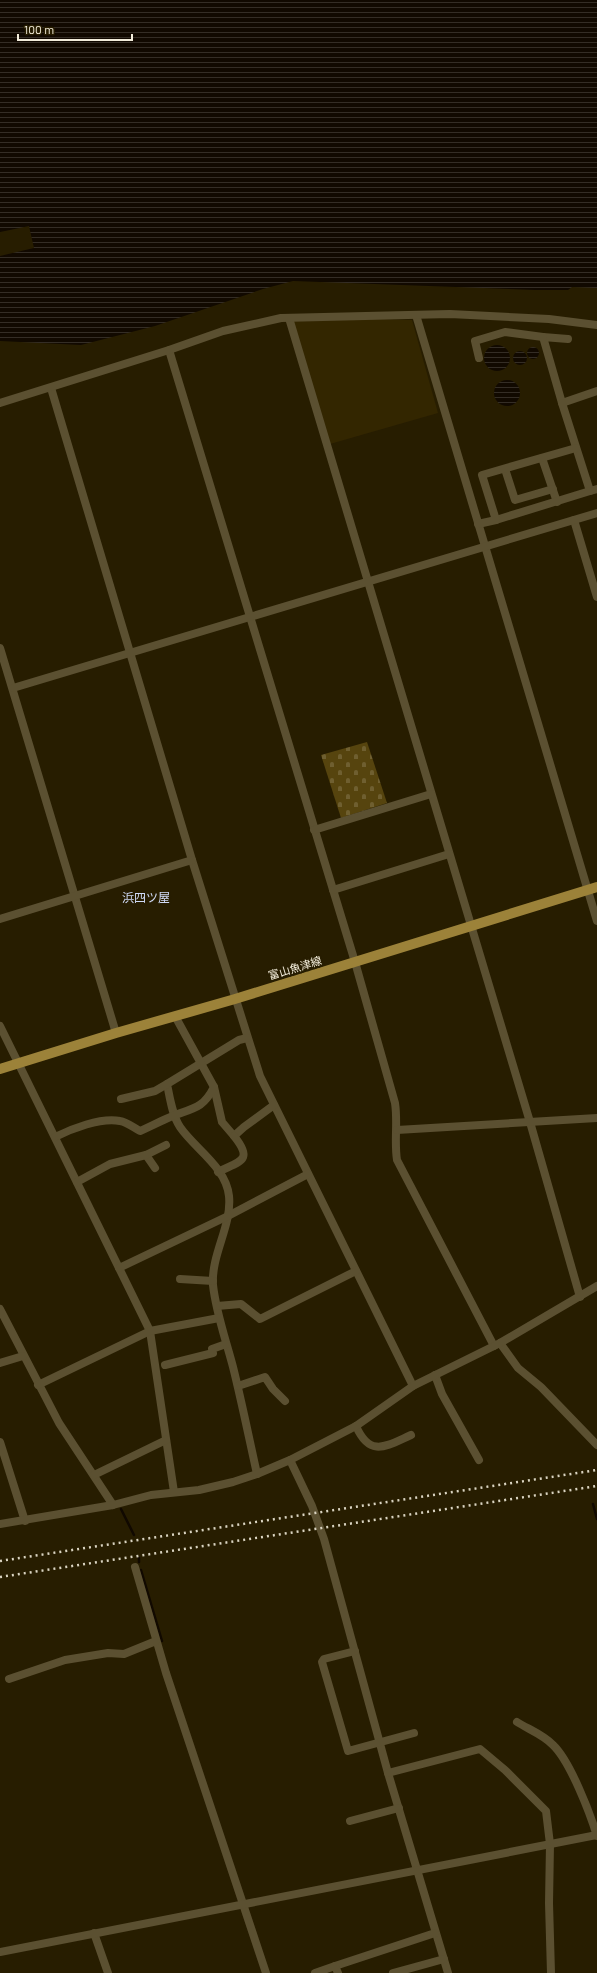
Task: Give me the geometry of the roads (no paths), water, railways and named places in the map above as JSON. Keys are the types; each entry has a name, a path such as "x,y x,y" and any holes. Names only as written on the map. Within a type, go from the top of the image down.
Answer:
{"main road":[{"name":"富山魚津線","path":"0,1069 116,1033 235,999 592,889"}],"street":[{"path":"0,403 170,350 224,331 260,322 289,318 450,314 549,319 597,325"},
{"path":"416,315 485,548 592,889 597,920"},
{"path":"289,318 530,1122 580,1297"},
{"path":"479,358 475,341 505,332 568,339"},
{"path":"478,524 496,520 594,490 576,448 543,337"},
{"path":"170,350 355,962 395,1103 398,1116 394,1145 397,1160 497,1345 518,1368 541,1387 597,1445"},
{"path":"51,388 192,860 260,1076 413,1386"},
{"path":"562,403 597,391"},
{"path":"496,520 482,476 576,448"},
{"path":"542,458 557,502"},
{"path":"505,469 519,513"},
{"path":"515,500 553,489"},
{"path":"13,688 250,616 485,548 597,513"},
{"path":"574,520 597,598"},
{"path":"0,648 116,1033"},
{"path":"314,830 431,794"},
{"path":"333,890 449,854"},
{"path":"0,919 192,860"},
{"path":"175,1016 214,1087 222,1122 243,1147 245,1156 243,1160 218,1172"},
{"path":"0,1026 150,1331 174,1492"},
{"path":"121,1099 155,1091 239,1040 247,1038"},
{"path":"167,1084 174,1115 187,1136 218,1172 229,1195 228,1216 215,1263 213,1281 219,1318 238,1386 257,1474"},
{"path":"55,1137 73,1128 95,1122 120,1121 140,1131 174,1115 193,1110 208,1099 214,1087"},
{"path":"234,1136 274,1105"},
{"path":"397,1130 597,1118"},
{"path":"77,1182 110,1164 146,1155 166,1145"},
{"path":"146,1155 155,1168"},
{"path":"119,1268 228,1216 308,1174"},
{"path":"217,1306 241,1304 260,1319 356,1271"},
{"path":"180,1279 213,1281"},
{"path":"0,1524 113,1505 151,1495 199,1490 233,1482 257,1474 290,1460 356,1426 413,1386 497,1345 597,1286"},
{"path":"0,1309 59,1423 113,1505"},
{"path":"38,1385 150,1331 219,1318"},
{"path":"165,1366 213,1353 212,1349 226,1344"},
{"path":"0,1363 23,1356"},
{"path":"435,1375 442,1394 479,1460"},
{"path":"238,1386 265,1377 273,1389 286,1401"},
{"path":"356,1426 361,1438 373,1447 381,1448 411,1435"},
{"path":"94,1475 166,1440"},
{"path":"0,1442 25,1521"},
{"path":"290,1460 312,1506 324,1539 388,1773 448,1973"},
{"path":"136,1567 156,1641 266,1973"},
{"path":"9,1678 65,1660 108,1653 124,1654 156,1641"},
{"path":"355,1651 324,1659 322,1662 348,1751 414,1733"},
{"path":"0,1952 597,1835 586,1806 562,1755 553,1744 517,1722"},
{"path":"388,1773 480,1749 505,1770 546,1811 550,1844 549,1903 551,1973"},
{"path":"350,1821 399,1808"},
{"path":"94,1933 108,1973"},
{"path":"315,1973 337,1969 435,1933"},
{"path":"393,1973 444,1958"}],"waterway":[{"path":"593,1504 597,1519"},
{"path":"121,1509 134,1535"},
{"path":"141,1570 162,1641"}],"railway":[{"path":"0,1561 597,1470"},
{"path":"0,1577 597,1486"}],"district":[{"name":"浜四ツ屋","path":"146,898"}]}
